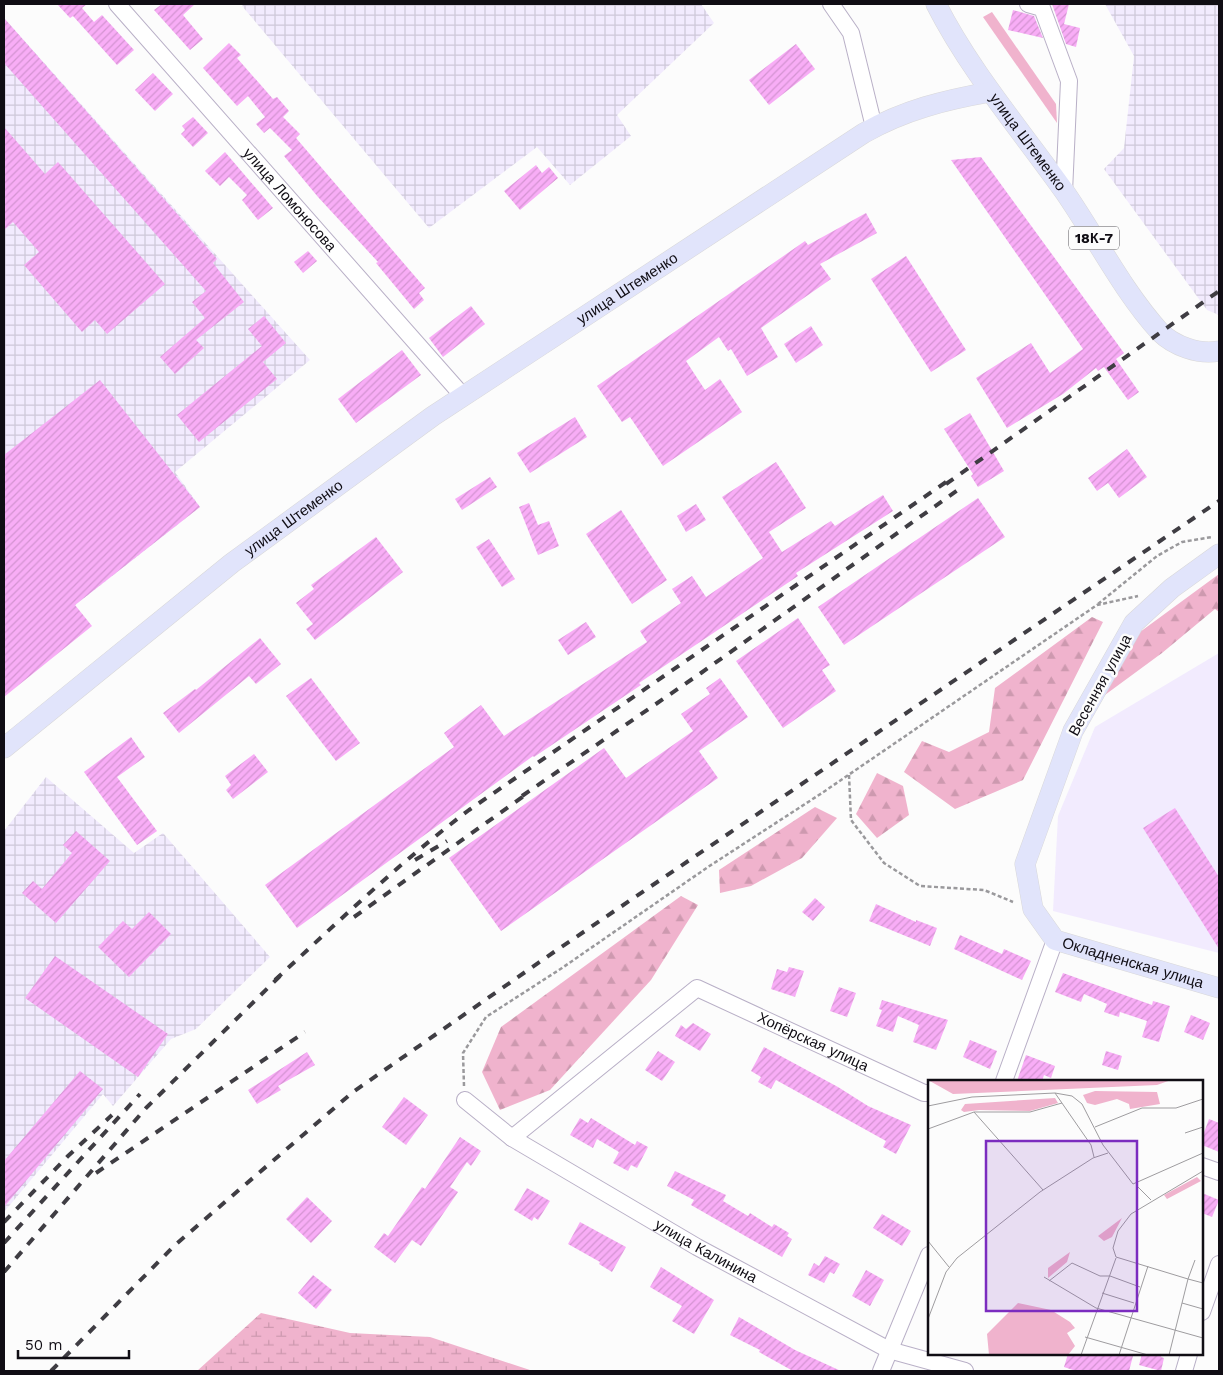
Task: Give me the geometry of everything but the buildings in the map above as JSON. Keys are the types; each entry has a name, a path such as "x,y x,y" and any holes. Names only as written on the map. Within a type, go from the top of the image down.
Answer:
{"main road":[{"name":"18К-7","path":"936,4 949,30 990,92"},
{"name":"улица Штеменко","path":"4,748 232,563 463,396 874,127 915,109 949,99 990,92 1064,192 1122,281 1161,332 1177,344 1195,351 1219,351"},
{"name":"Весенняя улица","path":"1034,910 1026,864 1073,731 1134,623 1172,588 1219,554"},
{"name":"Окладненская улица","path":"1034,910 1054,940 1219,988"}],"street":[{"name":"улица Ломоносова","path":"117,4 463,396"},
{"path":"831,4 851,33 874,127"},
{"path":"1028,4 1042,8 1069,81 1064,192"},
{"path":"1004,1080 1054,940"},
{"name":"Хопёрская улица","path":"512,1138 697,988 928,1094"},
{"name":"улица Калинина","path":"465,1100 512,1138 697,1247 889,1350 964,1371"},
{"path":"1203,1166 1219,1172"},
{"path":"881,1371 928,1257"},
{"path":"1203,1309 1219,1264"},
{"path":"1184,1371 1189,1355"}],"path":[{"path":"465,1100 463,1054 486,1017 562,968 708,867 849,775 1097,605 1157,556 1182,542 1219,537"},
{"path":"1097,605 1144,594"},
{"path":"849,775 852,820 884,863 920,886 984,890 1034,910"}],"shaded area":[{"path":"244,4 701,4 714,23 617,115 631,136 570,185 537,147 429,228 242,6"},
{"path":"1105,4 1219,4 1219,315 1207,310 1104,169 1124,148 1134,56"},
{"path":"4,18 310,360 175,472 200,507 4,661"},
{"path":"1219,653 1219,953 1053,911 1058,816 1095,727"},
{"path":"46,777 134,853 163,833 270,957 196,1029 171,1039 113,1106 103,1094 4,1212 4,831"}],"green space":[{"path":"992,12 1056,104 1057,123 983,17"},
{"path":"1219,574 1219,612 1215,609 1162,653 1094,703 1140,632"},
{"path":"1092,617 1103,622 1023,780 955,809 904,772 922,741 949,752 989,732 995,688"},
{"path":"877,773 903,786 909,815 877,838 856,814"},
{"path":"815,807 837,818 802,858 751,886 720,893 719,870"},
{"path":"681,896 698,905 651,980 550,1090 500,1110 482,1072 501,1027"},
{"path":"261,1313 350,1333 430,1337 533,1371 197,1371"}],"railway":[{"path":"946,484 1219,291"},
{"path":"275,980 394,871 469,810 949,480"},
{"path":"522,796 701,673 962,487"},
{"path":"51,1371 175,1245 353,1092 554,952 1219,501"},
{"path":"354,917 528,793"},
{"path":"415,860 447,841"},
{"path":"4,1272 146,1108 280,976"},
{"path":"96,1173 305,1032"},
{"path":"4,1243 140,1094"},
{"path":"4,1222 68,1156 112,1115"}]}
